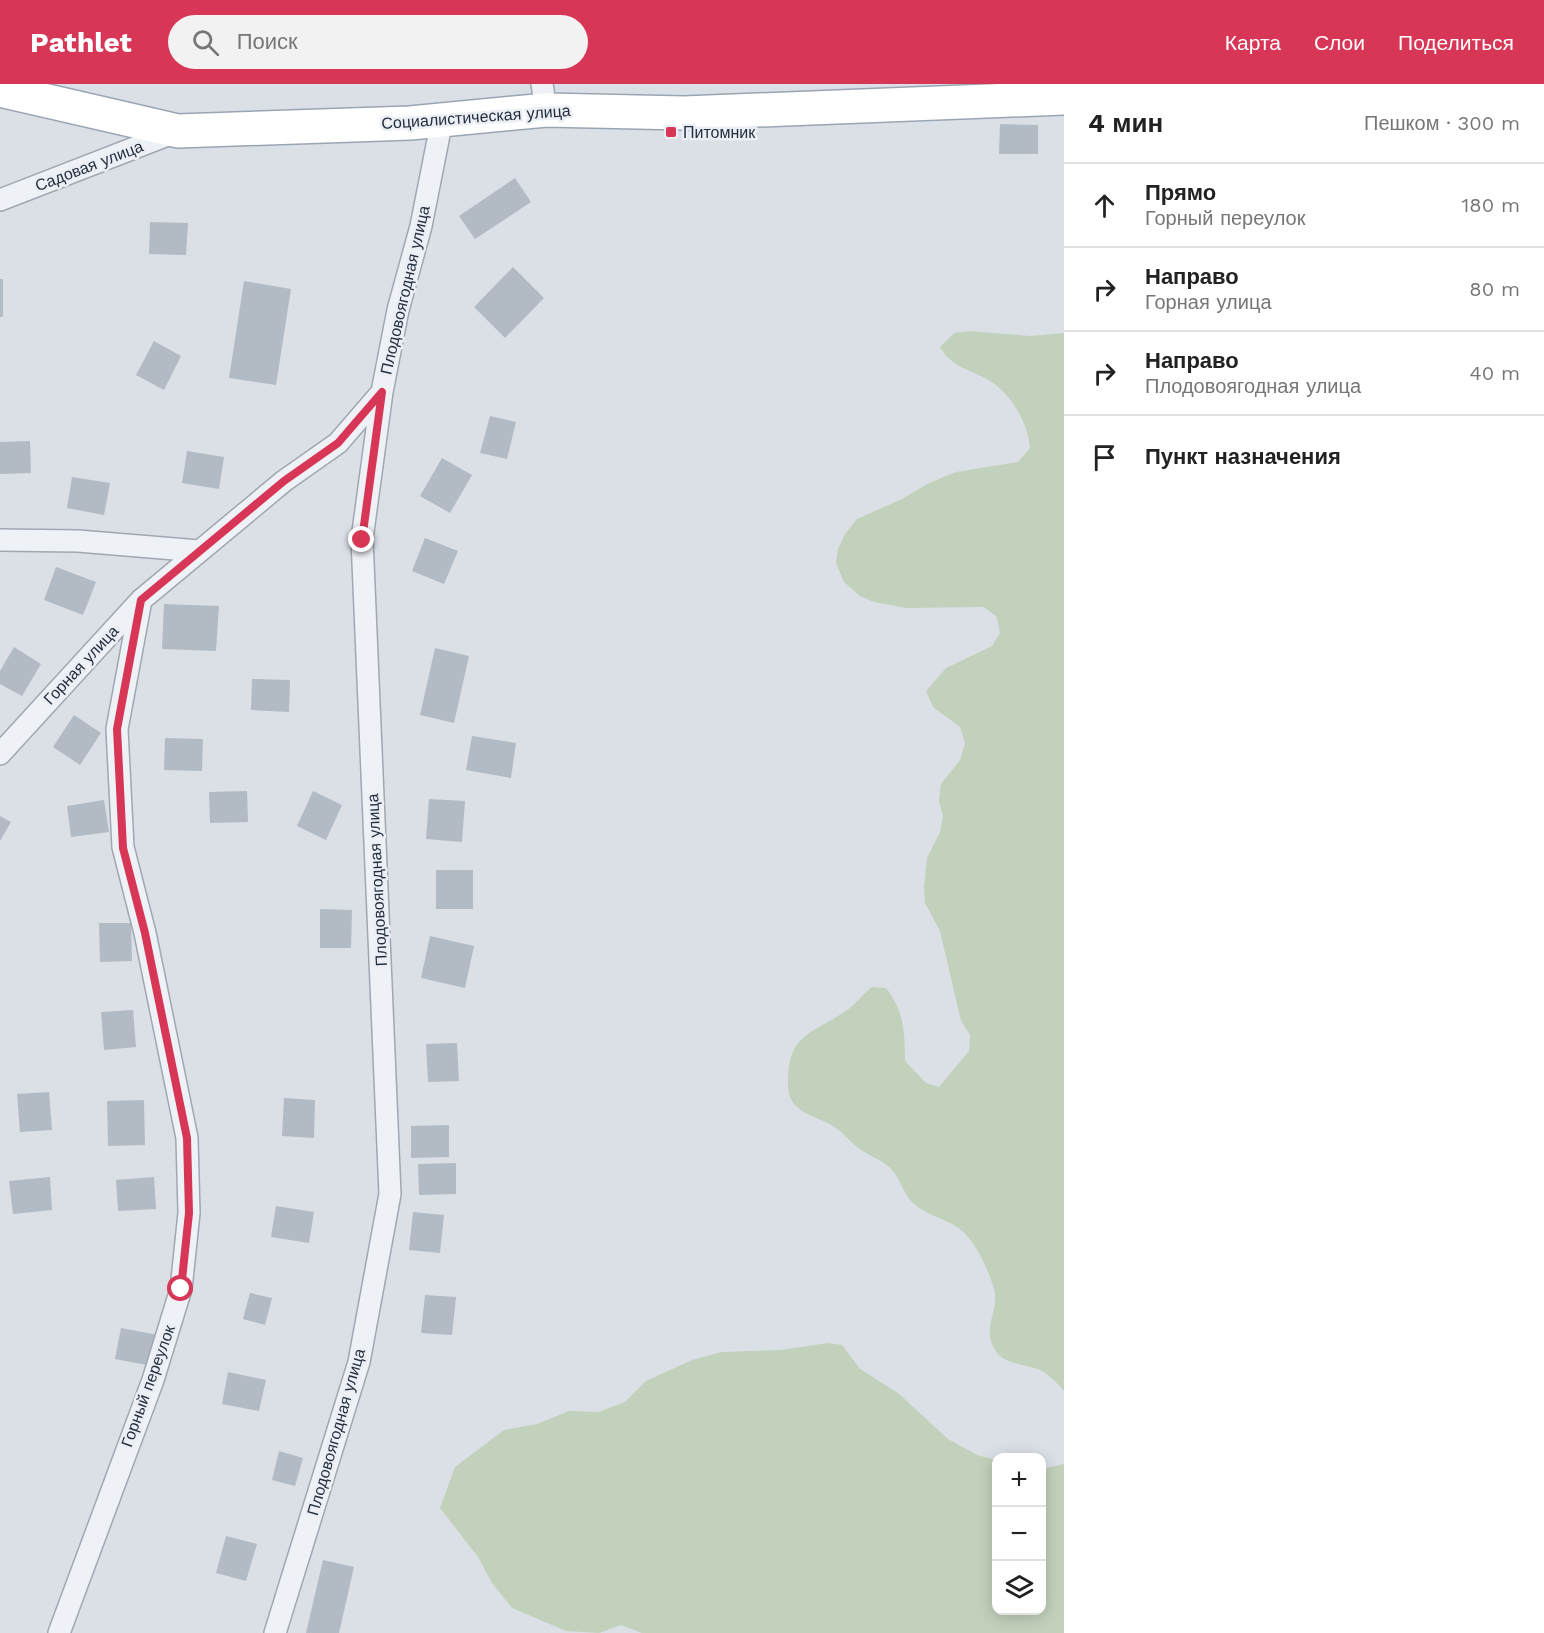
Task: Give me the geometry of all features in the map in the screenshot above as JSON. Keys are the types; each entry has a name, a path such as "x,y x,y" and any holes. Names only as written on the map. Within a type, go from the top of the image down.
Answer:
{"main road":[{"name":"Социалистическая улица","path":"0,90 178,131 442,120 544,97 684,113 1064,98"}],"street":[{"name":"Плодовоягодная улица","path":"275,1633 359,1362 390,1194 362,540 382,392 398,310 421,226 442,120"},
{"name":"Садовая улица","path":"0,200 178,131"},
{"name":"Горная улица","path":"0,754 141,600 284,481 338,443 382,392"},
{"path":"0,540 78,541 199,551"},
{"name":"Горный переулок","path":"58,1633 153,1380 181,1289 189,1213 187,1138 145,933 123,848 117,729 141,600"}],"green space":[{"path":"970,331 1030,336 1064,333 1064,1391 1044,1372 1004,1359 995,1350 990,1334 995,1305 994,1289 980,1255 964,1232 913,1203 888,1166 861,1150 833,1126 798,1108 789,1096 788,1087 791,1056 802,1038 853,1006 872,987 886,988 892,996 902,1023 905,1061 926,1083 939,1087 969,1051 970,1035 961,1021 940,931 925,903 924,887 927,858 940,832 943,816 939,801 941,784 960,760 965,743 960,727 933,707 926,691 946,668 992,646 1000,633 997,617 984,607 907,608 874,602 860,596 844,582 836,563 838,549 845,534 857,519 956,472 1018,462 1030,448 1022,420 1005,394 990,381 956,364 940,347 954,333"},
{"path":"828,1343 842,1345 860,1369 898,1393 948,1439 977,1455 992,1459 992,1615 1046,1615 1046,1468 1064,1464 1064,1633 642,1633 621,1625 599,1633 566,1631 512,1608 492,1583 478,1557 440,1508 455,1467 504,1430 537,1424 569,1411 598,1412 625,1402 646,1381 692,1360 722,1352 780,1350"}],"building":[{"path":"1000,124 1038,125 1038,154 999,154"},
{"path":"515,178 531,202 475,239 459,216"},
{"path":"150,222 188,223 186,255 149,254"},
{"path":"513,267 544,298 505,338 474,307"},
{"path":"0,279 3,279 3,317 0,317"},
{"path":"244,281 291,289 276,385 229,378"},
{"path":"154,341 181,356 164,390 136,375"},
{"path":"490,416 516,422 507,459 480,453"},
{"path":"30,441 31,473 0,474 0,442"},
{"path":"187,451 224,457 219,489 182,483"},
{"path":"442,458 472,475 450,513 420,496"},
{"path":"72,477 110,483 104,515 67,508"},
{"path":"425,538 458,551 444,584 412,571"},
{"path":"56,567 96,582 83,615 44,600"},
{"path":"164,604 219,606 216,651 162,649"},
{"path":"14,647 41,664 22,696 0,684 0,671"},
{"path":"435,648 469,656 454,723 420,715"},
{"path":"252,679 290,680 289,712 251,710"},
{"path":"74,715 101,733 80,765 53,747"},
{"path":"472,736 516,743 511,778 466,770"},
{"path":"165,738 203,739 202,771 164,770"},
{"path":"247,791 248,822 210,823 209,792"},
{"path":"313,791 342,805 326,840 297,826"},
{"path":"429,799 465,801 462,842 426,839"},
{"path":"104,800 109,832 71,837 67,806"},
{"path":"0,816 11,822 0,841"},
{"path":"436,870 473,870 473,909 436,909"},
{"path":"320,909 352,910 351,948 320,948"},
{"path":"99,923 131,923 132,961 100,962"},
{"path":"430,936 474,946 465,988 421,978"},
{"path":"133,1010 136,1047 104,1050 101,1012"},
{"path":"457,1043 459,1081 428,1082 426,1044"},
{"path":"49,1092 52,1130 20,1132 17,1094"},
{"path":"284,1098 315,1100 314,1138 282,1136"},
{"path":"144,1100 145,1145 108,1146 107,1101"},
{"path":"449,1125 449,1157 411,1158 411,1126"},
{"path":"456,1163 456,1194 419,1195 418,1164"},
{"path":"50,1177 52,1210 13,1214 9,1181"},
{"path":"154,1177 156,1209 118,1211 116,1180"},
{"path":"276,1206 314,1212 309,1243 271,1237"},
{"path":"413,1212 444,1215 440,1253 409,1250"},
{"path":"250,1293 272,1298 265,1325 243,1319"},
{"path":"425,1295 456,1297 452,1335 421,1333"},
{"path":"121,1328 158,1335 152,1366 115,1359"},
{"path":"228,1372 266,1380 259,1411 222,1404"},
{"path":"279,1451 303,1458 295,1486 272,1480"},
{"path":"226,1536 257,1544 246,1581 216,1573"},
{"path":"323,1560 354,1567 339,1633 306,1633"}],"place":[{"name":"Питомник","path":"671,132"}],"route":[{"path":"181,1289 189,1213 187,1138 145,933 123,848 117,729 141,600 284,481 338,443 382,392 362,540"}]}
